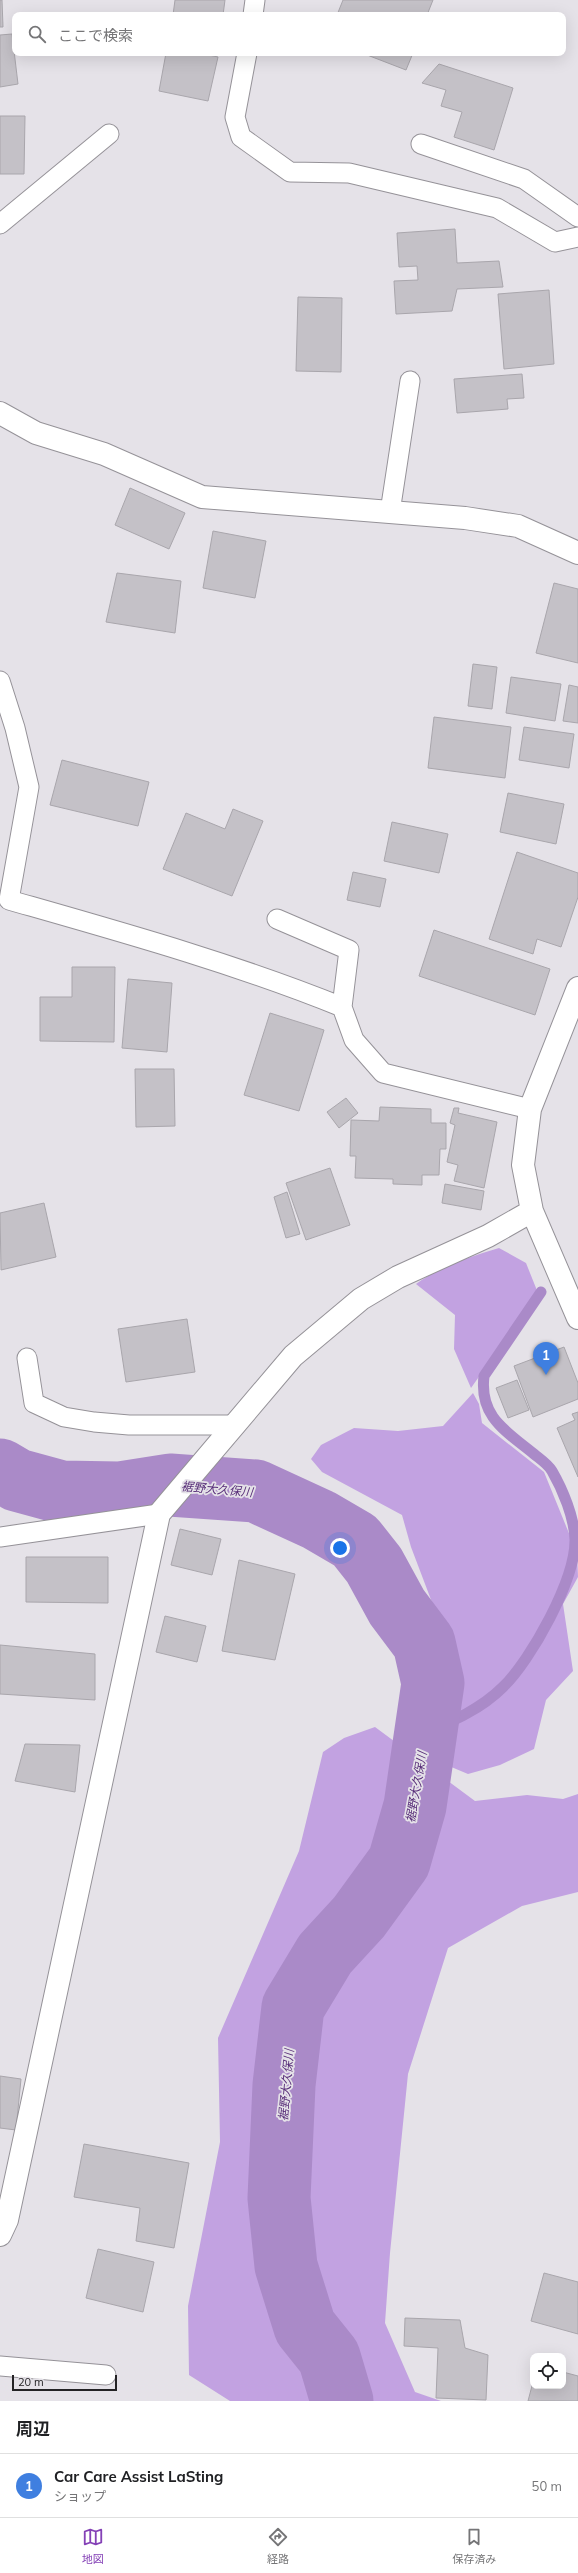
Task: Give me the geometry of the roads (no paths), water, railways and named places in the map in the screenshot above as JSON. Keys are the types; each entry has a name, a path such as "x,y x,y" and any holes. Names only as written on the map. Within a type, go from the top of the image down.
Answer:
{"street":[{"path":"0,414 36,433 104,454 202,497 465,518 518,526 578,553"},
{"path":"578,988 530,1109 523,1165 532,1211 578,1318"},
{"path":"0,2235 8,2212 160,1514 293,1356 361,1299 398,1278 488,1236 532,1211"}],"lane":[{"path":"253,12 255,0"},
{"path":"246,56 235,117 241,137 290,172 348,173 497,208 555,242 578,237"},
{"path":"0,224 109,134"},
{"path":"421,144 524,179 578,217"},
{"path":"390,512 410,381"},
{"path":"0,681 15,728 29,787 9,900 190,952 278,982 342,1007"},
{"path":"277,919 349,950 342,1007 354,1040 383,1073 530,1109"},
{"path":"27,1358 34,1403 64,1417 129,1424 236,1425"},
{"path":"0,1537 160,1514"},
{"path":"0,2366 106,2375"}],"waterway":[{"path":"425,1733 476,1708 494,1695 514,1675 550,1618 568,1575 573,1556 575,1539 573,1522 564,1495 556,1478 546,1464 497,1422 490,1413 484,1390 484,1376 541,1292"},
{"name":"裾野大久保川","path":"0,1470 17,1480 61,1492 119,1493 170,1485 256,1491 319,1520 355,1541 374,1565 397,1607 424,1643 433,1683 415,1806 399,1862 359,1917 325,1954 293,2007 284,2085 279,2198 286,2266 305,2327 329,2357 342,2401"}],"place":[{"name":"Car Care Assist LaSting","path":"546,1375"}]}
